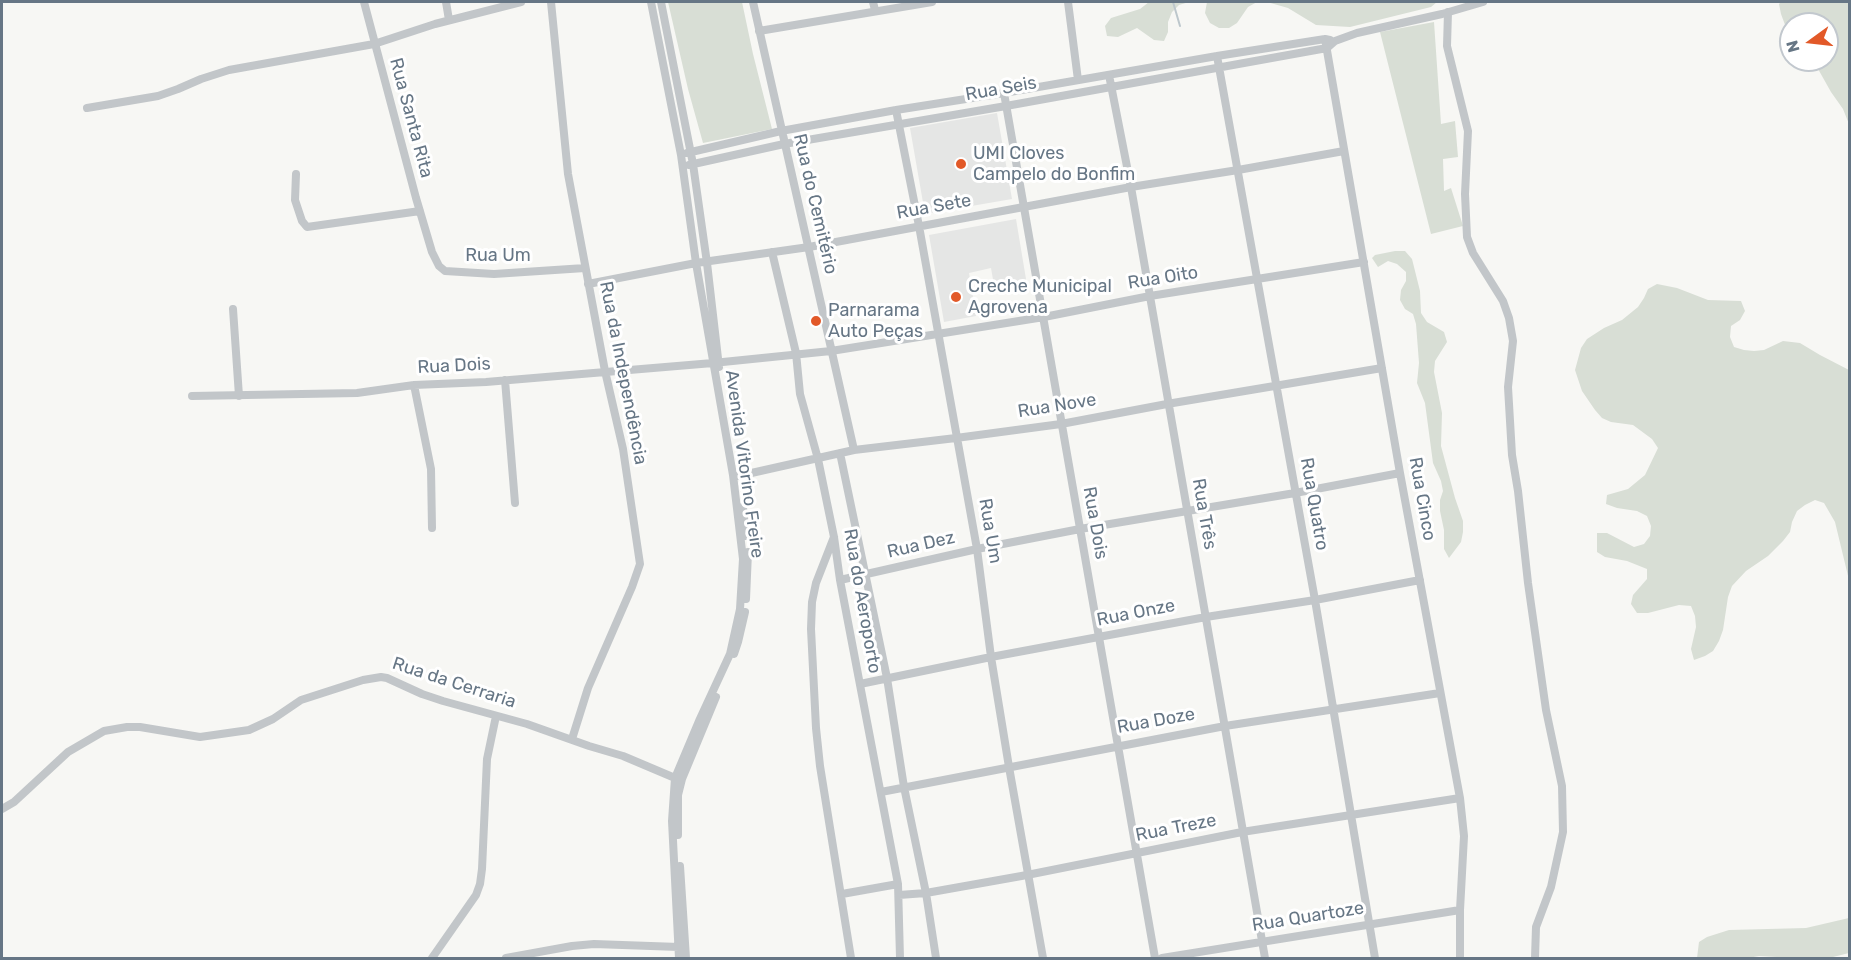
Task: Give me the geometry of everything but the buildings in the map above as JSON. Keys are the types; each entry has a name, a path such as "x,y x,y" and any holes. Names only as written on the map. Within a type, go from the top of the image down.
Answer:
{"street":[{"name":"Rua Santa Rita","path":"364,2 430,242"},
{"path":"446,2 449,20"},
{"path":"87,108 158,96 229,70 374,44 449,20 521,2"},
{"name":"Rua da Independência","path":"551,2 568,174 588,284 623,448 640,564 636,579 588,688 572,739"},
{"name":"Avenida Vitorino Freire","path":"651,2 681,154 696,263 738,477 746,524 748,564 744,615 735,652 682,779 678,795 678,840 686,958"},
{"name":"Avenida Vitorino Freire","path":"661,2 693,164 707,263 716,363 743,558 740,609 730,654 675,778 672,821 680,958"},
{"name":"Rua do Cemitério","path":"753,2 854,450"},
{"path":"759,31 874,6 932,2"},
{"path":"1068,2 1078,80"},
{"path":"681,154 781,131 896,110 1217,56 1326,43 1391,24 1483,2"},
{"path":"1448,12 1447,46 1468,131 1465,194 1467,237 1473,253 1503,301 1513,341 1508,387 1512,455 1546,710 1562,786 1563,832 1551,887 1536,927 1535,958"},
{"name":"Rua Seis","path":"682,166 784,144 1219,66 1326,43"},
{"name":"Rua Cinco","path":"1326,43 1400,473 1460,798 1464,837 1460,958"},
{"name":"Rua Quatro","path":"1217,56 1315,600 1375,958"},
{"name":"Rua Três","path":"1109,75 1131,187 1264,958"},
{"name":"Rua Dois","path":"1004,93 1155,958"},
{"name":"Rua Um","path":"896,110 977,549 991,657 1043,958"},
{"name":"Rua Sete","path":"707,263 809,247 1131,187 1344,151"},
{"path":"296,174 296,200 302,221 307,227 420,211"},
{"name":"Rua Um","path":"430,242 435,259 441,269 446,271 494,274 585,268"},
{"name":"Rua do Aeroporto","path":"772,252 796,353 800,394 818,459 834,537 840,580 898,884 900,958"},
{"name":"Rua Oito","path":"716,363 831,351 938,335 1150,296 1364,262"},
{"path":"588,284 696,263 707,263"},
{"path":"233,309 239,396"},
{"name":"Rua Dois","path":"192,396 357,393 414,385 716,363"},
{"name":"Rua Nove","path":"738,477 854,450 1060,424 1382,368"},
{"path":"505,380 515,503"},
{"path":"414,385 431,469 432,528"},
{"path":"840,453 887,678 904,787 926,892 936,958"},
{"name":"Rua Dez","path":"840,580 977,549 1080,529 1400,473"},
{"path":"834,537 816,584 812,602 811,629 820,766 851,958"},
{"name":"Rua Onze","path":"860,684 1206,616 1315,600 1420,580"},
{"name":"Rua da Cerraria","path":"2,809 14,802 68,752 104,731 140,727 200,737 249,730 273,719 301,700 373,678 387,678 422,694 545,729 623,756 675,778"},
{"name":"Rua Doze","path":"881,792 1225,726 1440,693"},
{"path":"432,958 476,895 480,884 487,759 496,716"},
{"name":"Rua Treze","path":"898,895 1027,875 1242,832 1460,798"},
{"path":"842,894 898,884"},
{"name":"Rua Quartoze","path":"1162,958 1460,910"},
{"path":"506,958 532,957 572,946 594,944 679,946"}],"shaded area":[{"path":"668,2 742,2 772,129 703,143"},
{"path":"1149,2 1189,2 1179,5 1172,12 1164,41 1154,40 1137,28 1118,37 1107,36 1105,26 1111,18 1140,9"},
{"path":"1207,2 1257,2 1248,7 1237,23 1229,28 1219,28 1210,23 1205,13"},
{"path":"1267,2 1437,2 1431,7 1350,27 1316,25 1288,8"},
{"path":"1781,2 1849,2 1849,124 1843,109 1820,72 1839,72 1839,12 1781,12 1779,4"},
{"path":"1434,22 1441,124 1455,121 1458,157 1443,159 1444,191 1451,188 1463,226 1431,234 1380,32"},
{"name":"UMI Cloves Campelo do Bonfim","path":"997,113 1012,199 925,214 910,128"},
{"path":"1016,219 1027,285 995,291 991,268 969,273 976,316 944,322 929,235"},
{"path":"1405,251 1412,259 1420,291 1421,313 1427,322 1444,332 1447,342 1435,361 1434,372 1442,413 1441,446 1463,521 1461,542 1449,558 1444,549 1444,530 1440,511 1443,491 1433,463 1425,403 1417,383 1419,363 1416,324 1413,314 1405,309 1400,300 1401,290 1406,281 1406,272 1397,264 1388,261 1378,267 1372,258 1375,255"},
{"path":"1657,284 1677,288 1708,300 1741,301 1745,311 1740,320 1731,326 1730,337 1734,347 1754,351 1764,350 1783,341 1800,343 1849,370 1849,580 1835,522 1824,503 1815,500 1797,511 1790,532 1783,541 1768,556 1746,571 1732,586 1719,641 1713,651 1694,660 1691,649 1696,627 1691,606 1679,605 1648,613 1637,613 1631,604 1633,595 1647,579 1647,569 1627,561 1605,557 1597,552 1597,533 1607,533 1634,547 1644,544 1650,536 1651,526 1647,516 1637,511 1606,504 1607,495 1628,489 1645,475 1658,448 1652,439 1633,425 1611,422 1602,418 1582,391 1575,370 1581,348 1587,339 1622,320 1638,307 1648,289"},
{"path":"1849,918 1849,953 1829,958 1759,956 1697,958 1699,942 1729,930 1806,928"}],"waterway":[{"path":"1173,2 1180,26"}],"place":[{"name":"UMI Cloves Campelo do Bonfim","path":"961,164"},
{"name":"Creche Municipal Agrovena","path":"956,297"},
{"name":"Parnarama Auto Peças","path":"816,321"}]}
